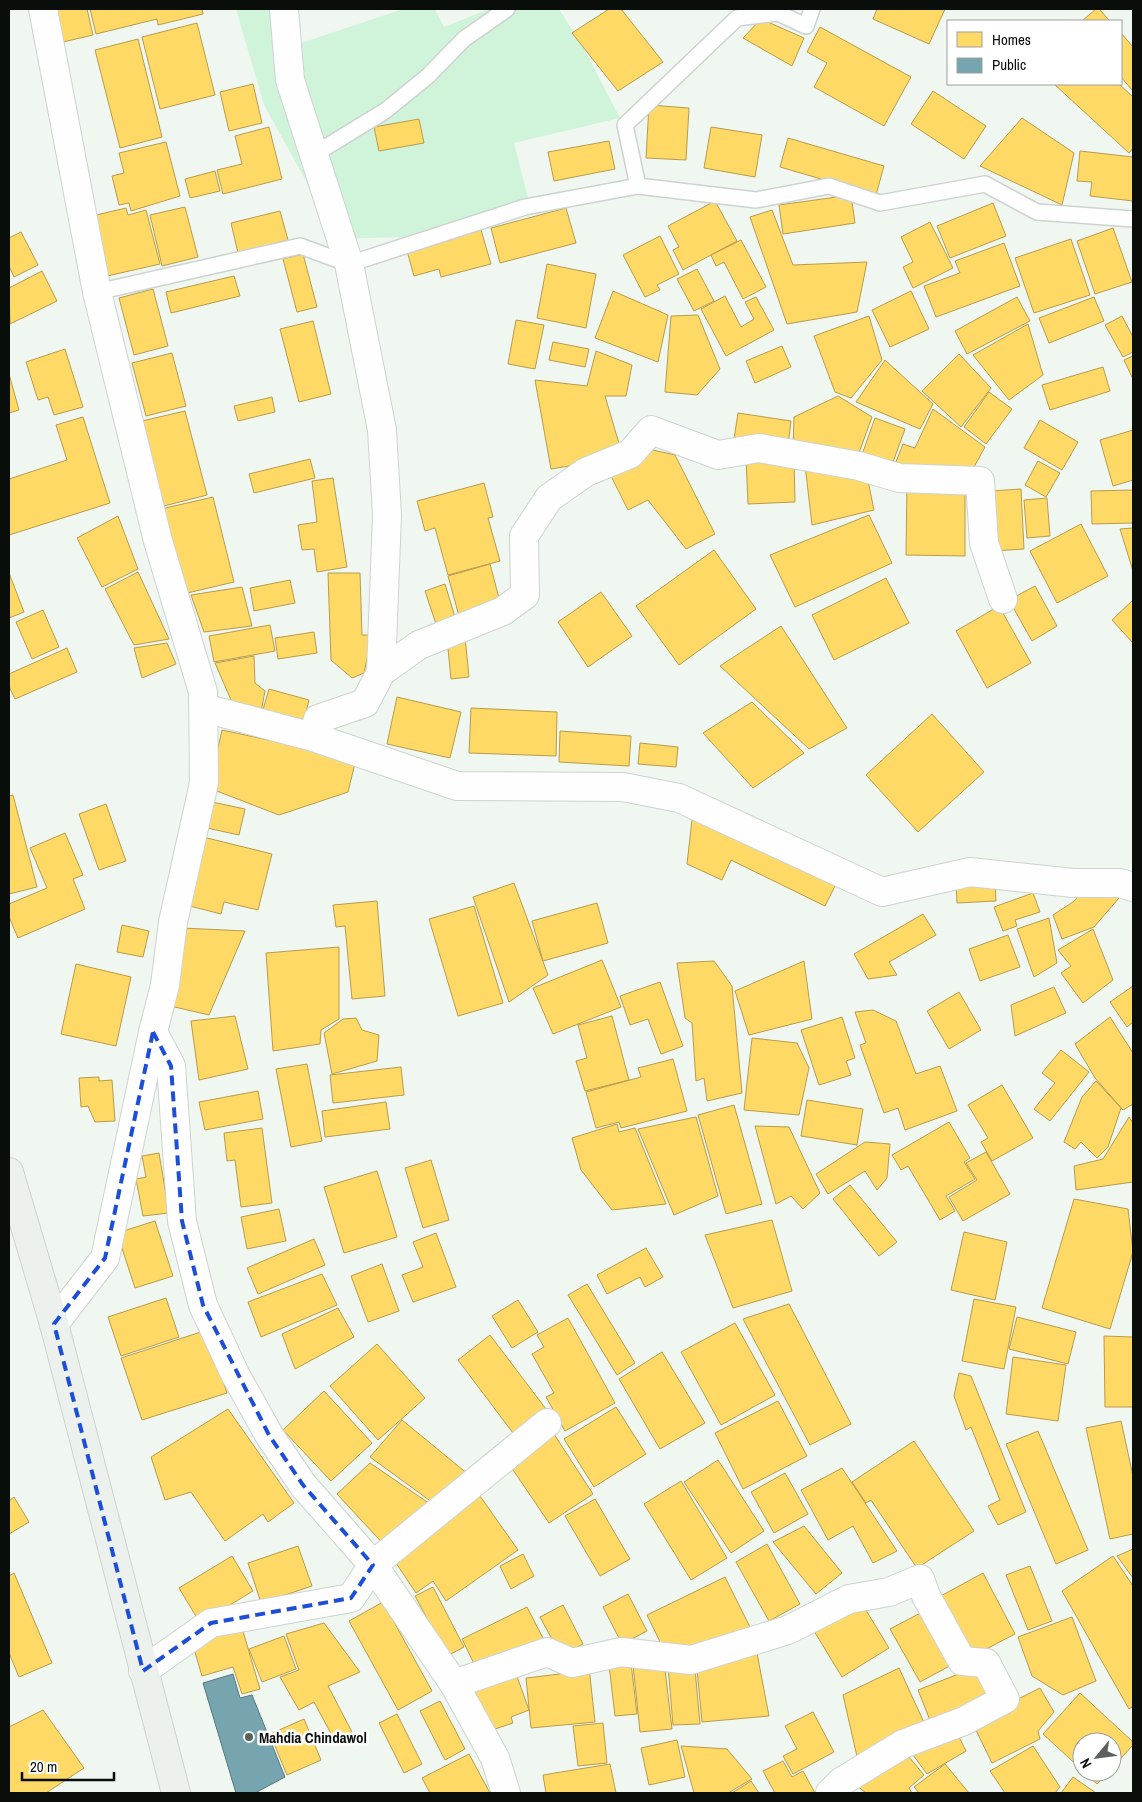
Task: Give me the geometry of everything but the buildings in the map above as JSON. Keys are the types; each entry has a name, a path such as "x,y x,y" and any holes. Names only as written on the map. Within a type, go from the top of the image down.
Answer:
{"main road":[{"path":"9,1172 54,1324 176,1793"}],"street":[{"path":"43,9 96,292 158,541 203,692 204,708 204,783 173,922 165,985 153,1032 105,1258 54,1324"},
{"path":"284,9 290,80 349,264 382,430 387,516 381,672 365,703 318,719 313,737"},
{"path":"381,672 419,645 504,611 525,595 524,536 549,498 586,472 630,454 651,430 718,455 759,448 859,466 899,478 980,481 984,543 1003,598"},
{"path":"204,708 313,737 457,786 623,786 679,798 882,892 970,872 1073,883 1120,883 1133,887"},
{"path":"153,1032 171,1066 182,1221 203,1305 235,1374 269,1435 303,1484 373,1565 454,1684 495,1758 506,1793"},
{"path":"143,1670 212,1623 351,1598 373,1565 547,1423"},
{"path":"454,1684 547,1652 572,1663 621,1652 691,1660 788,1630 848,1599 889,1592 920,1579 926,1596 962,1661 986,1663 1005,1700 964,1721 903,1744 841,1782 830,1793"}],"lane":[{"path":"313,155 385,112 428,76 464,39 507,9"},
{"path":"638,186 625,125 737,18 778,13 806,26 812,9"},
{"path":"96,292 300,246 349,264 525,208 638,186 756,200 830,186 880,203 986,184 1037,212 1133,220"}],"highlighted area":[{"path":"153,1032 171,1066 182,1221 203,1305 269,1435 303,1485 373,1565 351,1598 211,1623 143,1671 54,1324 105,1258"}],"green space":[{"path":"236,9 290,9 301,43 403,9 435,9 444,27 489,9 559,9 583,47 620,118 514,143 530,206 404,237 338,239 264,105"}],"place":[{"name":"Mahdia Chindawol","path":"249,1737"}]}
